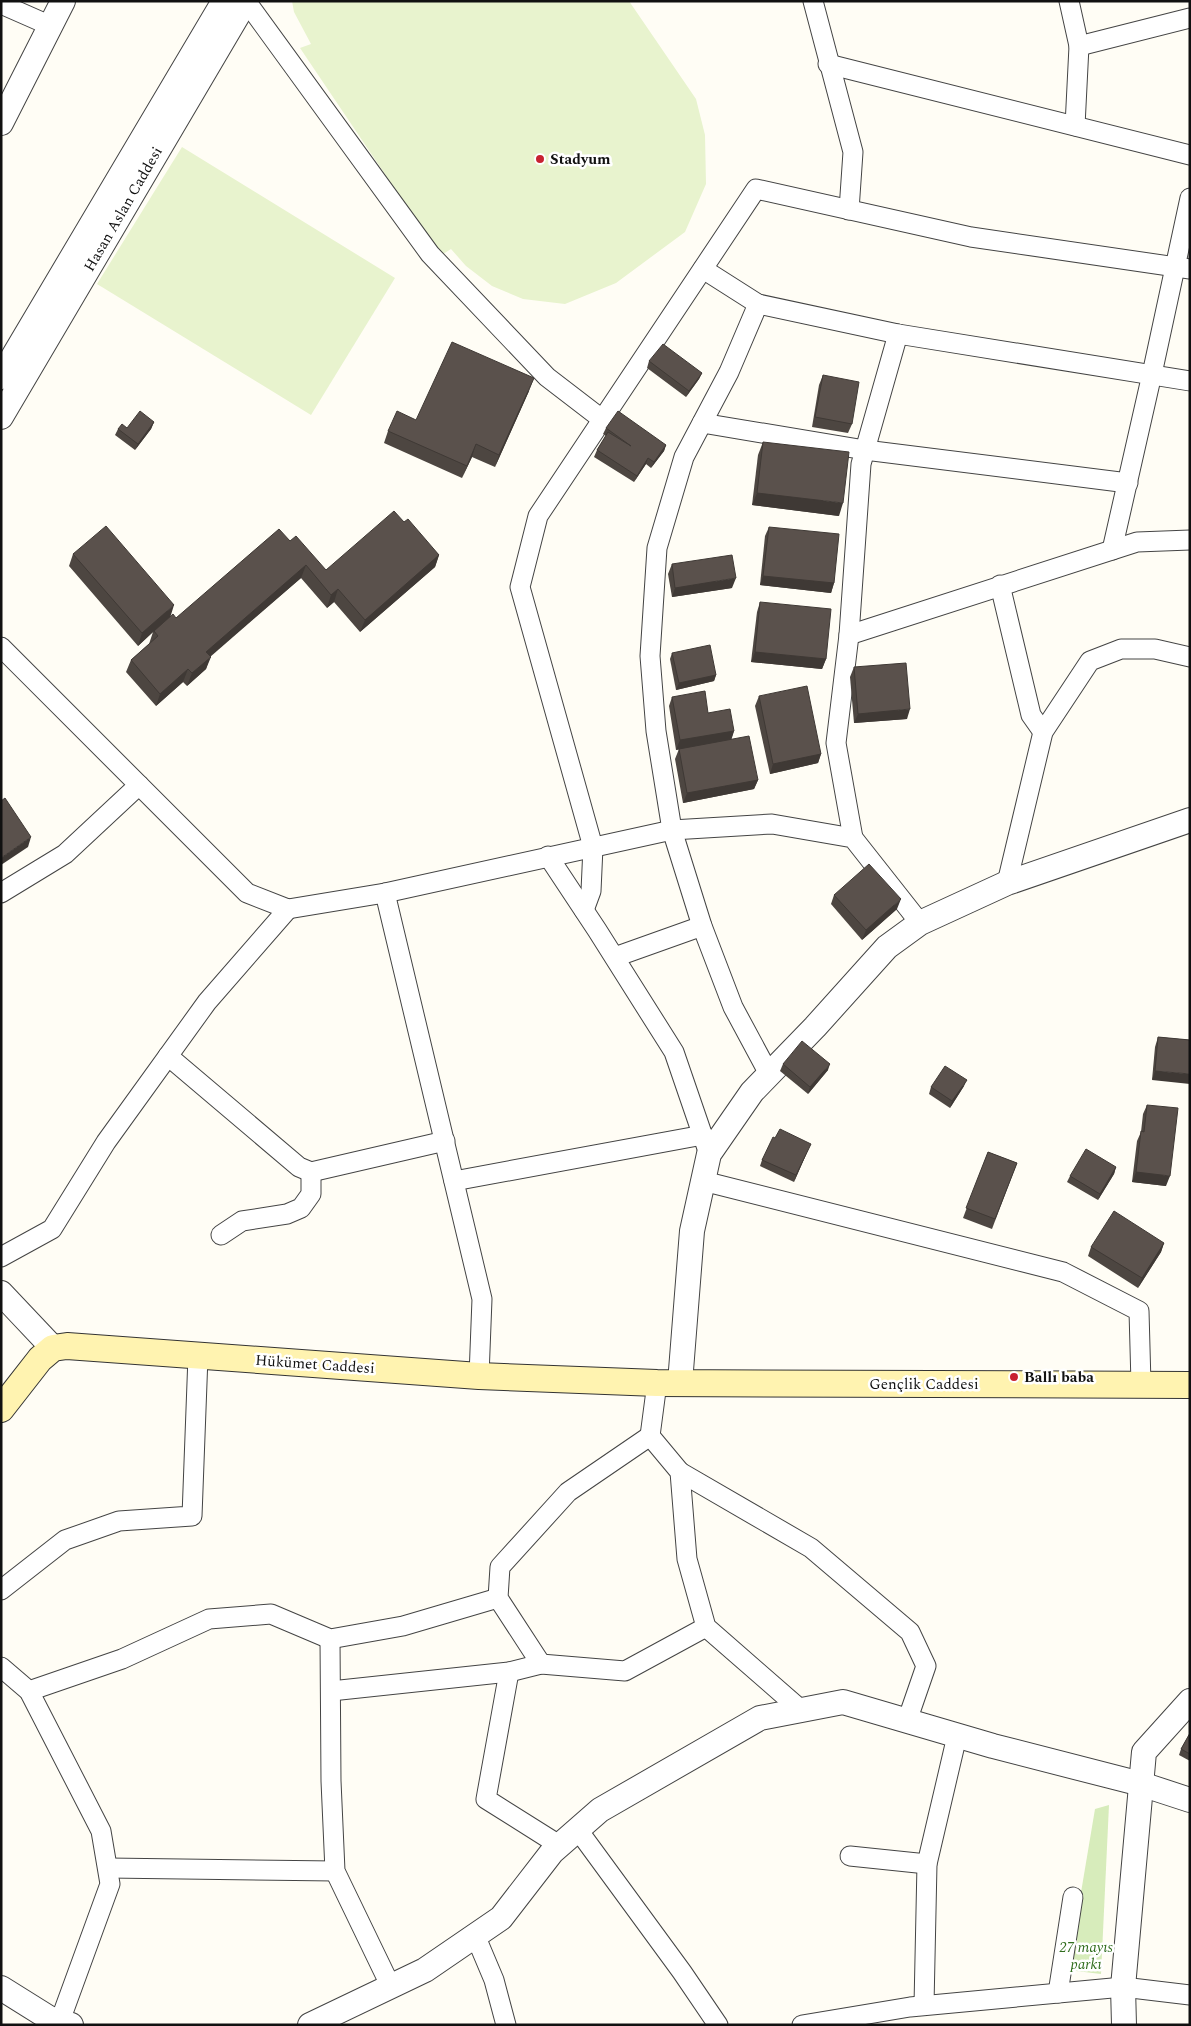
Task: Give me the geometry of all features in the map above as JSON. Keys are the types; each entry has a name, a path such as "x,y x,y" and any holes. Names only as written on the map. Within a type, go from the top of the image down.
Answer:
{"main road":[{"name":"Hükümet Caddesi","path":"53,1348 67,1346 479,1376 669,1383"},
{"path":"1,1409 40,1359 53,1348"},
{"name":"Gençlik Caddesi","path":"669,1383 1190,1385"}],"street":[{"path":"1,123 63,1"},
{"name":"Hasan Aslan Caddesi","path":"1,377 224,1"},
{"path":"246,1 430,254 547,378 603,420"},
{"name":"Hasan Aslan Caddesi","path":"1,416 246,1"},
{"path":"813,1 852,152 849,210"},
{"path":"1069,1 1079,46 1075,126"},
{"path":"1,4 51,26"},
{"path":"1079,46 1190,18"},
{"path":"828,64 1190,156"},
{"path":"584,910 591,891 593,847 520,587 538,516 756,189 971,237 1182,268"},
{"path":"1112,550 1152,374 1182,268 1190,198"},
{"path":"703,269 758,304 898,334 1190,381"},
{"path":"758,304 729,372 684,457 657,548 650,656 656,731 672,830 702,926 733,1007 769,1074"},
{"path":"898,334 861,464 848,635 836,744 853,838 920,923"},
{"path":"702,422 865,450 1128,483"},
{"path":"848,635 1137,542 1190,540"},
{"path":"1000,585 1031,715 1043,732"},
{"path":"1,646 247,893 288,909 385,893 672,830 772,824 853,838"},
{"path":"1007,883 1043,732 1090,661 1121,649 1155,648 1190,657"},
{"path":"1,893 65,854 139,785"},
{"path":"454,1181 706,1145 752,1092 815,1027 887,947 920,923 1007,883 1190,820"},
{"path":"540,1664 498,1598 500,1567 568,1492 650,1436 669,1383 692,1230 703,1181 706,1145 674,1052 615,957 548,856"},
{"path":"385,893 482,1299 479,1376"},
{"path":"1,1257 52,1229 106,1142 207,1002 288,909"},
{"path":"615,957 702,926"},
{"path":"168,1056 299,1167 311,1172 445,1141"},
{"path":"221,1235 242,1221 287,1214 301,1208 311,1194 311,1172"},
{"path":"703,1181 1063,1272 1139,1311 1141,1384"},
{"path":"1,1294 53,1348"},
{"path":"1,1590 64,1540 119,1521 192,1516 198,1356"},
{"path":"650,1436 680,1472 811,1548 910,1632 926,1666 907,1721"},
{"path":"680,1472 687,1559 706,1626 801,1710"},
{"path":"16,1686 122,1659 209,1619 271,1614 330,1639 403,1626 498,1598"},
{"path":"331,1691 509,1672 540,1664 625,1671 706,1626"},
{"path":"330,1639 331,1781 335,1871 391,1987"},
{"path":"1,1667 16,1686 101,1831 110,1884 54,2022 1,1988"},
{"path":"509,1672 486,1798 559,1845"},
{"path":"1124,2025 1124,1987 1144,1752 1190,1701"},
{"path":"310,2025 425,1970 501,1918 552,1852 600,1810 760,1718 843,1702 957,1736 1141,1784 1190,1800"},
{"path":"924,2006 927,1864 957,1736"},
{"path":"578,1830 682,1972 718,2025"},
{"path":"850,1856 927,1864"},
{"path":"108,1868 335,1871"},
{"path":"1058,1993 1073,1897"},
{"path":"475,1935 494,1980 506,2025"},
{"path":"802,2025 924,2006 1124,1987 1190,1995"}],"green space":[{"name":"Stadyum","path":"292,1 629,1 696,99 705,135 706,184 685,232 616,283 565,304 523,299 492,286 466,266 451,249 440,256 300,48 311,44 294,12"},
{"path":"182,147 395,278 311,415 97,284"},
{"name":"27 mayıs parkı","path":"1109,1805 1101,1974 1068,1970 1095,1809"}],"building":[{"path":"452,342 534,378 499,455 476,444 467,466 388,431 397,411 416,420"},
{"path":"663,344 702,373 689,391 649,361"},
{"path":"823,375 859,382 852,424 815,417"},
{"path":"140,411 154,422 138,444 118,429 122,424 127,428"},
{"path":"618,411 666,445 654,462 648,458 637,476 597,450 608,432 631,446 606,428"},
{"path":"763,442 849,452 843,503 757,493"},
{"path":"394,511 404,522 408,519 439,555 365,620 338,589 331,595 306,565 206,652 211,657 192,673 188,669 160,694 131,660 158,636 154,631 173,614 176,618 279,529 290,541 296,536 326,570"},
{"path":"106,526 174,605 142,633 73,554"},
{"path":"769,527 839,534 834,583 763,576"},
{"path":"732,555 736,578 675,588 672,564"},
{"path":"760,602 831,609 826,659 755,652"},
{"path":"710,645 716,675 679,683 672,653"},
{"path":"906,663 910,709 858,714 854,667"},
{"path":"807,686 821,754 773,764 759,696"},
{"path":"705,691 708,713 730,709 734,731 680,740 672,697"},
{"path":"749,736 758,780 687,793 679,749"},
{"path":"5,798 31,837 1,858 1,801"},
{"path":"869,864 901,899 866,930 834,895"},
{"path":"1158,1037 1190,1040 1190,1074 1155,1071"},
{"path":"802,1041 830,1064 810,1087 783,1064"},
{"path":"945,1066 967,1080 952,1101 931,1087"},
{"path":"1147,1105 1178,1108 1170,1176 1136,1172 1141,1131 1144,1132"},
{"path":"780,1129 811,1144 796,1175 762,1160 773,1137 775,1138"},
{"path":"1086,1149 1116,1167 1100,1194 1070,1176"},
{"path":"988,1152 1017,1163 995,1219 966,1208"},
{"path":"1114,1211 1164,1243 1142,1278 1091,1247"},
{"path":"1190,1733 1190,1754 1181,1749"}],"place":[{"name":"Stadyum","path":"540,159"},
{"name":"Ballı baba","path":"1014,1377"}]}
